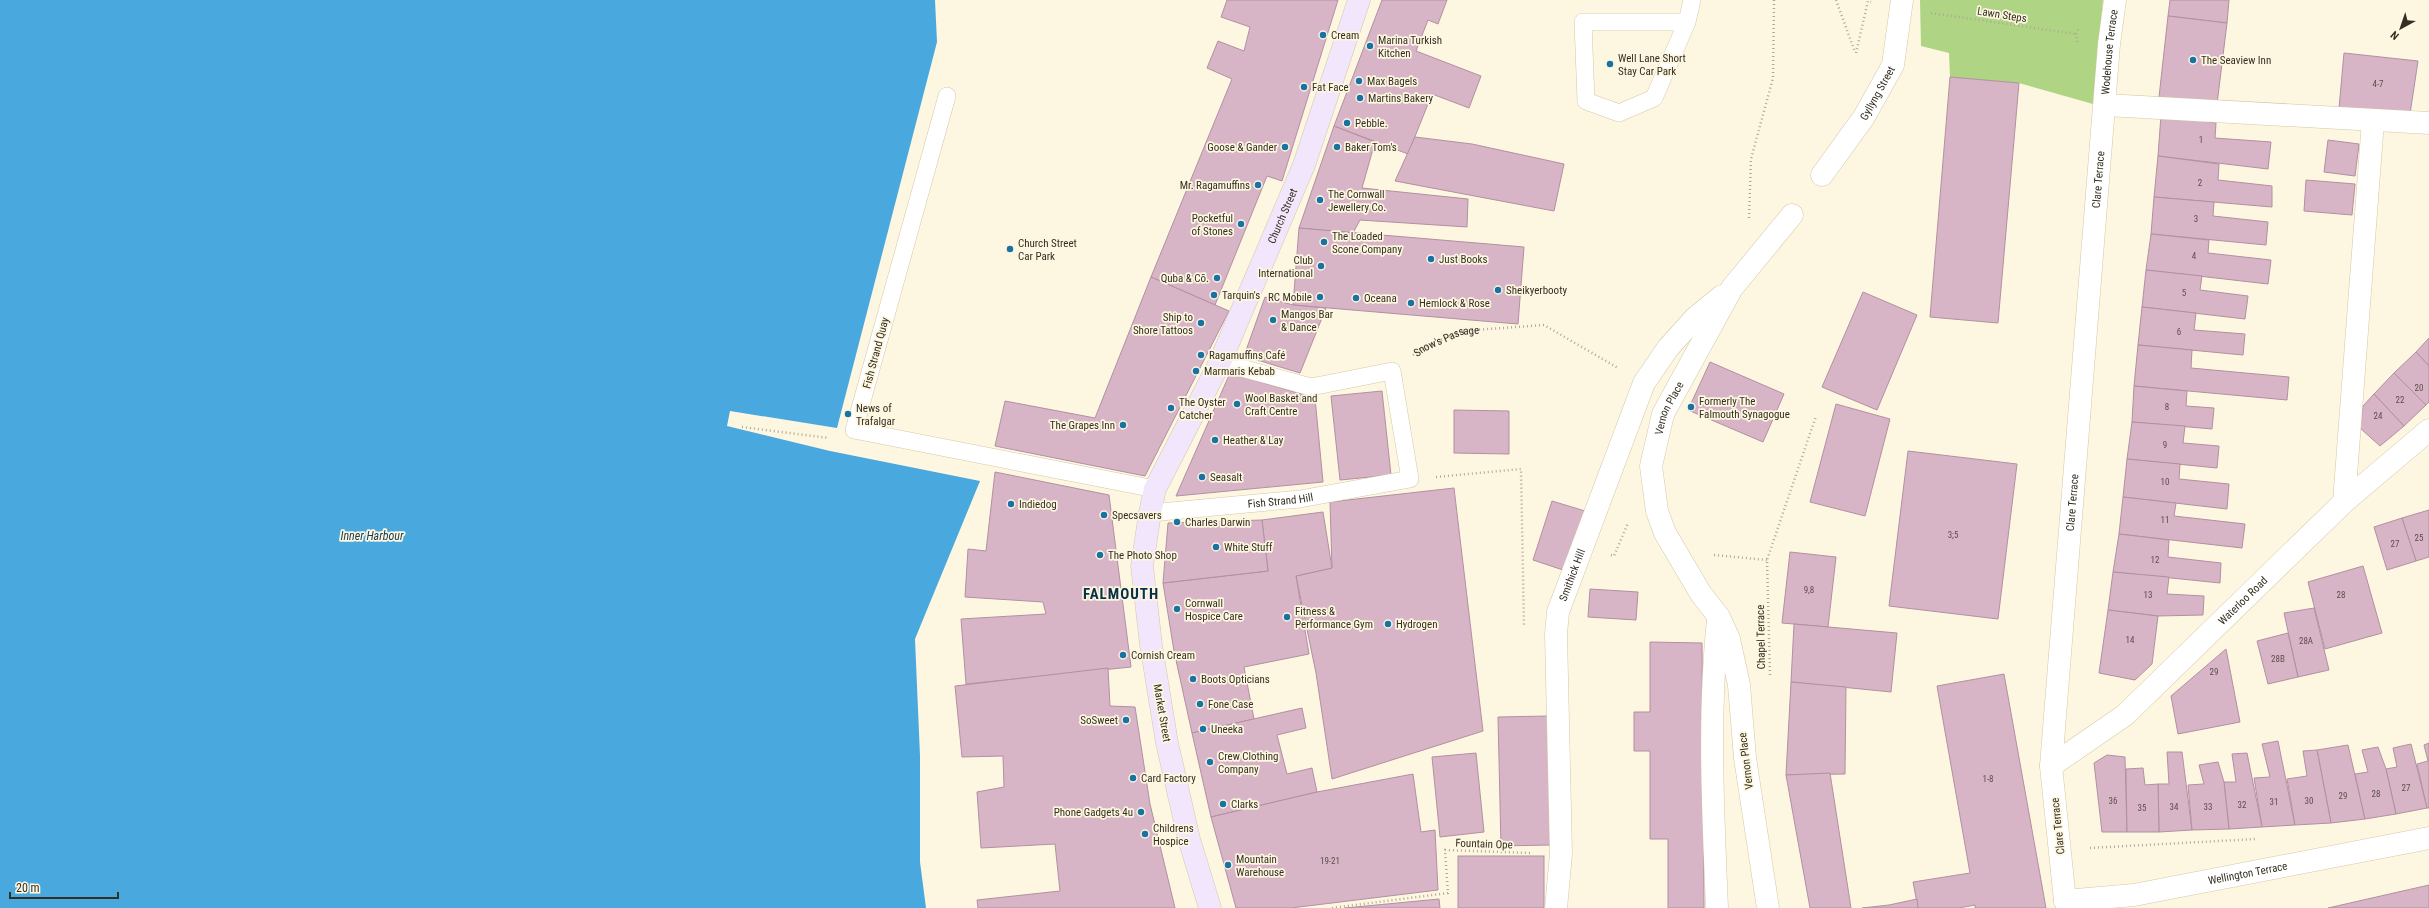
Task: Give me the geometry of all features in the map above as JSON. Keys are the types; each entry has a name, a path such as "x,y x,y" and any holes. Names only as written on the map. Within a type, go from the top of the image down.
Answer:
{"street":[{"name":"Church Street","path":"1150,513 1156,489 1220,362 1304,165 1359,0"},
{"name":"Wodehouse Terrace","path":"2106,105 2109,44 2115,0"},
{"name":"Gyllyng Street","path":"1822,175 1864,117 1893,65 1902,4"},
{"path":"2106,105 2429,123"},
{"name":"Clare Terrace","path":"2063,904 2061,850 2051,766 2106,105"},
{"path":"2344,502 2373,121"},
{"name":"Vernon Place","path":"1768,908 1745,758 1739,685 1729,639 1719,617 1701,594 1665,533 1657,511 1651,466 1663,414 1732,288 1792,215"},
{"name":"Smithick Hill","path":"1556,908 1561,854 1556,634 1558,612 1574,565 1644,383 1672,343 1695,318 1732,288"},
{"name":"Waterloo Road","path":"2051,766 2125,715 2344,502 2429,430"},
{"name":"Market Street","path":"1150,513 1142,566 1150,645 1167,743 1189,839 1210,908"},
{"path":"1717,908 1713,809 1713,671 1719,617"},
{"name":"Wellington Terrace","path":"2063,904 2134,895 2429,838"}],"lane":[{"path":"1687,22 1583,22 1586,101 1619,113 1654,98 1687,22 1692,0"},
{"name":"Fish Strand Quay","path":"854,430 947,96"},
{"path":"1220,362 1311,387 1392,371 1410,479"},
{"path":"854,430 1156,489"},
{"name":"Fish Strand Hill","path":"1150,513 1300,499 1410,479"}],"path":[{"path":"1761,253 1749,219 1751,159 1773,78 1774,0"},
{"path":"1836,0 1856,53"},
{"name":"Lawn Steps","path":"1902,4 2076,34"},
{"name":"Snow's Passage","path":"1392,371 1423,348 1461,331 1544,325 1644,383"},
{"name":"Chapel Terrace","path":"1739,685 1752,682 1770,682 1767,560 1816,416"},
{"path":"742,426 844,440 854,430"},
{"path":"1410,479 1521,469 1524,632 1556,634"},
{"path":"1713,555 1767,560"},
{"path":"2061,850 2258,838"},
{"name":"Fountain Ope","path":"1332,908 1448,892 1445,850 1561,854"}],"green space":[{"path":"1920,0 2103,0 2093,104 2019,83 1950,77 1949,53 1921,46"}],"water":[{"name":"Inner Harbour","path":"0,0 935,0 937,42 837,428 730,411 727,426 830,451 980,481 915,639 920,756 920,862 926,908 0,908"}],"building":[{"path":"1227,0 1338,0 1282,181 1267,176 1215,305 1151,277 1232,79 1207,68 1218,41 1244,51 1250,27 1221,17"},
{"path":"1382,0 1447,0 1438,24 1428,20 1416,51 1481,76 1469,108 1432,94 1408,154 1334,126"},
{"path":"2170,0 2229,0 2227,23 2168,16"},
{"name":"The Seaview Inn","path":"2168,16 2227,23 2217,104 2159,97"},
{"path":"2344,53 2418,61 2410,114 2339,108"},
{"path":"1950,77 2019,83 1998,323 1930,317"},
{"path":"2161,115 2216,123 2215,138 2271,142 2268,169 2158,156"},
{"path":"1334,126 1375,142 1362,188 1468,199 1467,227 1360,220 1353,233 1299,228"},
{"path":"1415,137 1472,144 1564,164 1554,211 1395,181"},
{"path":"2328,140 2359,144 2355,176 2324,172"},
{"path":"2158,156 2219,164 2218,180 2272,186 2272,207 2154,197"},
{"path":"2306,180 2355,184 2352,215 2304,211"},
{"path":"2154,197 2214,202 2213,216 2268,222 2266,245 2151,234"},
{"path":"1299,228 1524,247 1518,324 1293,305"},
{"path":"2151,234 2209,240 2208,253 2271,260 2268,284 2146,270"},
{"path":"2146,270 2202,276 2200,290 2248,296 2245,319 2142,307"},
{"path":"1151,277 1229,311 1145,476 995,446 1005,401 1095,418"},
{"path":"1863,292 1917,315 1877,410 1822,387"},
{"path":"1265,297 1293,305 1326,308 1300,373 1244,356"},
{"path":"2142,307 2196,313 2194,330 2245,334 2243,355 2138,345"},
{"path":"2429,338 2429,366 2416,352"},
{"path":"2138,345 2192,350 2191,368 2289,377 2287,400 2134,386"},
{"path":"2416,352 2429,366 2429,402 2426,405 2394,373"},
{"path":"1710,362 1784,394 1763,442 1688,410"},
{"path":"1230,373 1315,398 1323,482 1176,496"},
{"path":"2394,373 2426,405 2404,426 2374,394"},
{"path":"2134,386 2187,391 2186,406 2214,408 2212,429 2132,422"},
{"path":"1382,391 1391,475 1340,480 1331,396"},
{"path":"2374,394 2404,426 2380,446 2360,428 2363,406"},
{"path":"1836,404 1890,419 1865,516 1810,502"},
{"path":"1454,410 1509,411 1509,454 1454,453"},
{"path":"2132,422 2185,426 2183,443 2219,446 2217,468 2127,459"},
{"path":"1908,451 2017,464 1998,619 1889,606"},
{"path":"2127,459 2180,464 2179,479 2229,484 2227,509 2123,497"},
{"path":"995,472 1109,495 1131,667 966,684 961,619 1046,614 1043,602 965,597 968,549 986,551"},
{"name":"Hydrogen","path":"1454,488 1483,731 1332,779 1316,673 1296,576 1332,568 1330,502"},
{"path":"2123,497 2176,503 2174,516 2245,524 2242,548 2119,534"},
{"path":"1552,501 1585,511 1566,571 1533,560"},
{"path":"2429,510 2429,557 2416,561 2402,518"},
{"path":"1323,512 1332,568 1296,576 1309,654 1244,667 1254,719 1192,733 1174,651 1163,583 1268,571 1262,520"},
{"path":"2402,518 2416,561 2387,570 2374,527"},
{"name":"White Stuff","path":"1262,520 1268,571 1163,583 1168,523"},
{"path":"2119,534 2169,540 2168,557 2221,563 2220,583 2113,572"},
{"path":"1790,552 1836,557 1828,627 1782,623"},
{"path":"2363,566 2382,633 2325,649 2308,582"},
{"path":"2113,572 2169,577 2167,594 2204,596 2203,615 2158,616 2108,610"},
{"path":"1590,589 1638,592 1636,620 1588,617"},
{"path":"2314,608 2329,670 2298,677 2284,613"},
{"path":"2108,610 2158,616 2152,664 2135,680 2099,673"},
{"path":"1794,624 1897,633 1891,692 1791,682"},
{"path":"2288,633 2298,677 2268,684 2257,641"},
{"path":"1650,642 1702,643 1704,908 1668,908 1668,839 1650,839 1650,751 1634,751 1634,712 1650,712"},
{"path":"2226,649 2240,722 2178,734 2171,696"},
{"path":"1108,668 1110,706 1135,707 1150,804 1175,908 978,908 977,900 1060,891 1055,844 981,848 977,792 1004,787 1003,756 962,757 955,686"},
{"path":"2004,674 2046,908 1975,908 1975,905 1959,908 1918,908 1913,882 1970,873 1937,686"},
{"path":"1791,682 1846,687 1845,774 1786,775"},
{"path":"1302,708 1306,728 1277,735 1287,774 1312,768 1317,792 1211,817 1192,733"},
{"path":"1548,716 1551,845 1501,846 1498,717"},
{"path":"2278,741 2295,825 2262,827 2254,778 2270,777 2262,744"},
{"path":"2429,743 2429,808 2427,808 2417,764 2428,761 2424,745"},
{"path":"2411,744 2427,808 2396,814 2386,769 2397,767 2393,748"},
{"path":"2348,745 2365,819 2331,823 2317,750"},
{"path":"2378,747 2386,769 2396,814 2365,819 2355,774 2368,772 2362,750"},
{"path":"2317,750 2331,823 2295,825 2287,779 2307,776 2303,751"},
{"path":"2167,752 2182,752 2192,830 2159,832 2158,784 2169,784"},
{"path":"1476,753 1484,832 1440,837 1432,757"},
{"path":"2247,753 2262,827 2229,829 2224,782 2236,782 2232,754"},
{"path":"2107,755 2125,757 2127,832 2102,832 2094,763"},
{"path":"2218,762 2224,782 2229,829 2192,830 2188,785 2204,784 2199,765"},
{"path":"2143,768 2145,785 2158,784 2159,832 2127,832 2126,769"},
{"path":"1830,773 1851,908 1810,908 1786,775"},
{"path":"1413,774 1421,832 1435,830 1438,890 1291,908 1236,908 1211,817 1317,792"},
{"path":"1458,856 1544,856 1544,908 1458,908"},
{"path":"2429,885 2429,908 2328,908"},
{"path":"1439,899 1440,908 1345,908"},
{"path":"1917,899 1918,908 1862,908 1889,905"}],"place":[{"name":"Cream","path":"1323,35"},
{"name":"Marina Turkish Kitchen","path":"1370,46"},
{"name":"The Seaview Inn","path":"2193,60"},
{"name":"Well Lane Short Stay Car Park","path":"1610,64"},
{"name":"Max Bagels","path":"1359,81"},
{"name":"Fat Face","path":"1304,87"},
{"name":"Martins Bakery","path":"1360,98"},
{"name":"Pebble.","path":"1347,123"},
{"name":"Goose & Gander","path":"1285,147"},
{"name":"Baker Tom's","path":"1337,147"},
{"name":"Mr. Ragamuffins","path":"1258,185"},
{"name":"The Cornwall Jewellery Co.","path":"1320,200"},
{"name":"Pocketful of Stones","path":"1241,224"},
{"name":"The Loaded Scone Company","path":"1324,242"},
{"name":"Church Street Car Park","path":"1010,249"},
{"name":"Just Books","path":"1431,259"},
{"name":"Club International","path":"1321,266"},
{"name":"Quba & Cõ.","path":"1217,278"},
{"name":"Sheikyerbooty","path":"1498,290"},
{"name":"Tarquin's","path":"1214,295"},
{"name":"RC Mobile","path":"1320,297"},
{"name":"Oceana","path":"1356,298"},
{"name":"Hemlock & Rose","path":"1411,303"},
{"name":"Mangos Bar & Dance","path":"1273,320"},
{"name":"Ship to Shore Tattoos","path":"1201,323"},
{"name":"Ragamuffins Café","path":"1201,355"},
{"name":"Marmaris Kebab","path":"1196,371"},
{"name":"Wool Basket and Craft Centre","path":"1237,404"},
{"name":"Formerly The Falmouth Synagogue","path":"1691,407"},
{"name":"The Oyster Catcher","path":"1171,408"},
{"name":"News of Trafalgar","path":"848,414"},
{"name":"The Grapes Inn","path":"1123,425"},
{"name":"Heather & Lay","path":"1215,440"},
{"name":"Seasalt","path":"1202,477"},
{"name":"Indiedog","path":"1011,504"},
{"name":"Specsavers","path":"1104,515"},
{"name":"Charles Darwin","path":"1177,522"},
{"name":"White Stuff","path":"1216,547"},
{"name":"The Photo Shop","path":"1100,555"},
{"name":"Cornwall Hospice Care","path":"1177,609"},
{"name":"Fitness & Performance Gym","path":"1287,617"},
{"name":"Hydrogen","path":"1388,624"},
{"name":"Cornish Cream","path":"1123,655"},
{"name":"Boots Opticians","path":"1193,679"},
{"name":"Fone Case","path":"1200,704"},
{"name":"SoSweet","path":"1126,720"},
{"name":"Uneeka","path":"1203,729"},
{"name":"Crew Clothing Company","path":"1210,762"},
{"name":"Card Factory","path":"1133,778"},
{"name":"Clarks","path":"1223,804"},
{"name":"Phone Gadgets 4u","path":"1141,812"},
{"name":"Childrens Hospice","path":"1145,834"},
{"name":"Mountain Warehouse","path":"1228,865"}],"district":[{"name":"FALMOUTH","path":"1121,594"}]}
